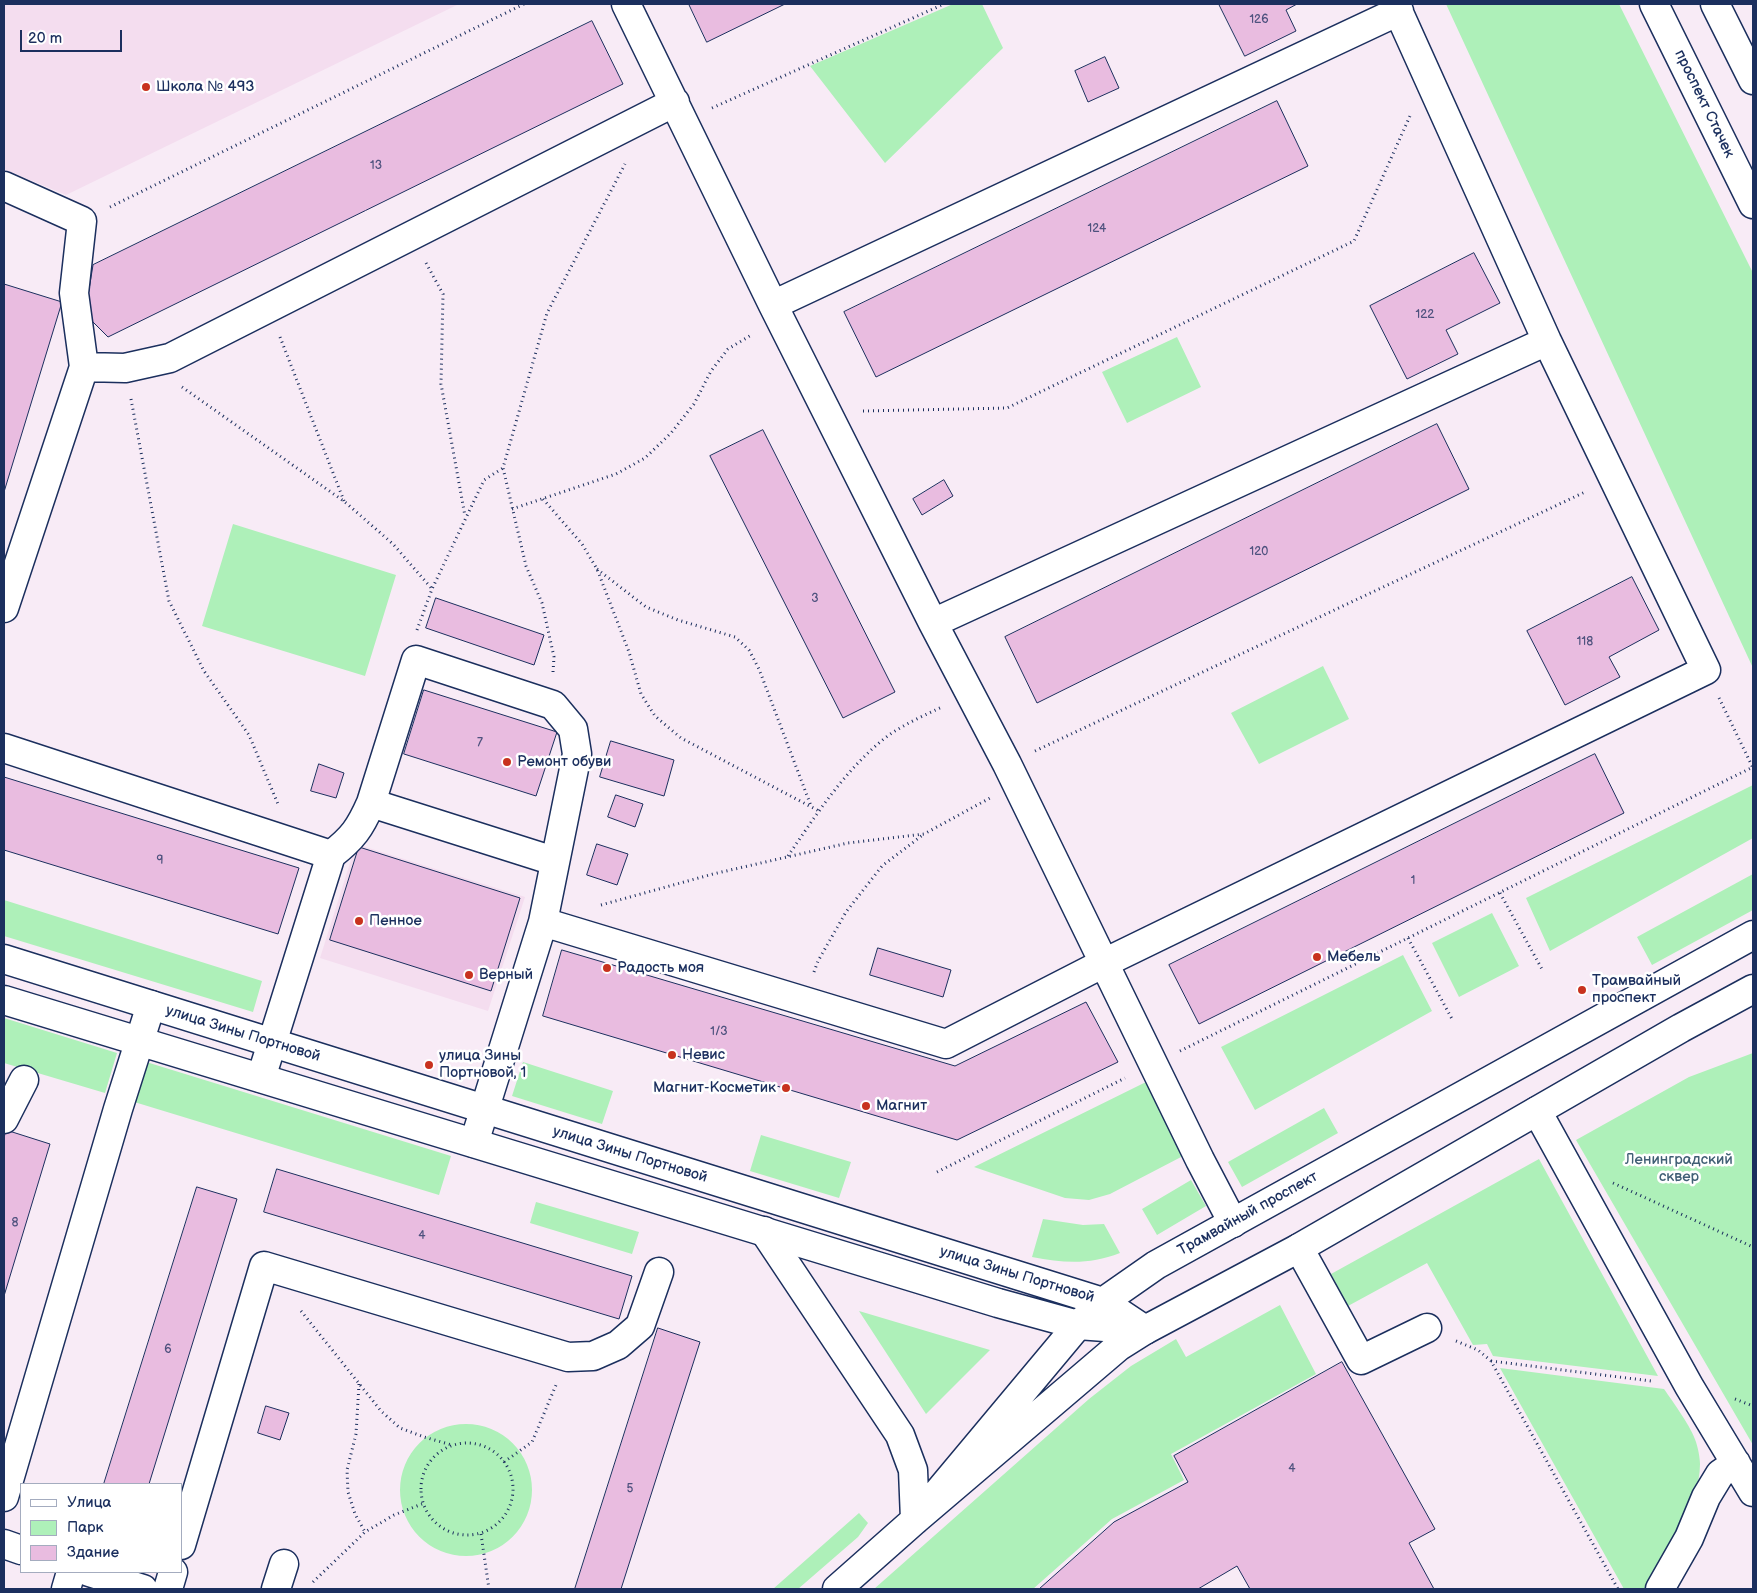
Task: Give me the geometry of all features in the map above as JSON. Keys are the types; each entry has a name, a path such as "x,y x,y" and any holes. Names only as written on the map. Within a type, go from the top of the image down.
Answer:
{"main road":[{"path":"626,4 778,315 933,624 1012,774 1153,1065 1233,1223"},
{"name":"проспект Стачек","path":"1654,4 1753,204"},
{"path":"1715,4 1753,80"},
{"path":"543,922 946,1044 1104,963 1706,670 1547,341 1397,7 778,315"},
{"path":"84,367 125,368 170,358 412,236 679,111"},
{"path":"4,186 82,221 74,293 84,367 4,608"},
{"path":"933,624 1547,341"},
{"path":"261,1078 331,855 348,842 362,823 371,803 416,660 553,705 573,729 577,754 543,922 474,1143"},
{"path":"4,748 331,855"},
{"path":"371,803 554,861"},
{"name":"Трамвайный проспект","path":"915,1520 1078,1325 1103,1302 1156,1265 1753,935"},
{"name":"улица Зины Портновой","path":"4,959 1103,1302 1145,1330"},
{"name":"Трамвайный проспект","path":"836,1589 1118,1347 1145,1330 1299,1248 1681,1028 1753,990"},
{"name":"улица Зины Портновой","path":"4,1000 998,1303 1078,1325 1145,1330"},
{"path":"4,1498 151,1005"},
{"path":"4,1119 24,1080"},
{"path":"1537,1111 1689,1386 1753,1492"},
{"path":"764,1231 900,1436 913,1470 915,1520"},
{"path":"1299,1248 1361,1360 1427,1328"},
{"path":"182,1542 264,1266 568,1357 593,1356 618,1345 640,1326 658,1272"},
{"path":"1660,1589 1689,1538 1706,1497 1720,1474 1736,1463"},
{"path":"4,1544 20,1550"},
{"path":"66,1589 71,1573"},
{"path":"92,1573 142,1589"},
{"path":"168,1589 173,1573"}],"path":[{"path":"82,221 524,4"},
{"path":"679,111 944,4"},
{"path":"827,412 1007,408 1354,241 1428,76"},
{"path":"553,705 554,657 542,603 526,566 503,468 547,312 628,158"},
{"path":"412,236 443,294 441,384 466,516"},
{"path":"268,308 345,502"},
{"path":"512,509 616,474 645,458 671,433 694,404 711,371 728,349 778,315"},
{"path":"170,358 175,382 345,502 393,544 432,589"},
{"path":"130,393 169,602 204,672 249,735 280,808"},
{"path":"416,660 416,633 432,589 484,480 503,468"},
{"path":"804,1001 818,961 846,912 882,866 924,834 1012,774 1614,479"},
{"path":"543,499 582,544 597,569 629,652 641,694 655,716 681,738 819,811"},
{"path":"597,569 646,607 678,620 735,637 749,650 759,668 810,806"},
{"path":"937,1172 1753,768 1706,670"},
{"path":"787,857 819,811 855,766 886,738 920,717 970,693"},
{"path":"596,907 713,874 848,842 924,834"},
{"path":"1500,893 1543,971"},
{"path":"1408,938 1452,1019"},
{"path":"1566,1162 1661,1203 1753,1247"},
{"path":"300,1310 381,1411 400,1428 454,1445"},
{"path":"1427,1328 1478,1350 1490,1361 1618,1589"},
{"path":"504,1462 532,1442 568,1357"},
{"path":"1490,1361 1689,1386"},
{"path":"359,1383 356,1434 347,1470 348,1492 355,1514 365,1532"},
{"path":"467,1443 482,1445 494,1452 504,1462 511,1475 513,1489 511,1504 504,1516 494,1527 482,1534 467,1536 453,1534 440,1527 429,1517 422,1504 420,1489 422,1474 430,1461 440,1451 454,1445 467,1443"},
{"path":"312,1583 365,1532 394,1515 422,1504"},
{"path":"482,1534 489,1589"}],"shaded area":[{"name":"Школа № 493","path":"4,4 457,5 66,195 4,169"},
{"path":"356,844 525,897 488,1011 320,958"}],"green space":[{"path":"953,4 982,4 1003,48 885,163 810,66"},
{"path":"1446,4 1619,4 1753,273 1753,668"},
{"path":"1177,337 1201,387 1127,423 1102,372"},
{"path":"233,524 396,575 365,676 202,626"},
{"path":"1323,666 1349,719 1259,764 1231,713"},
{"path":"1753,785 1753,838 1550,951 1526,898"},
{"path":"1753,874 1753,910 1652,965 1637,937"},
{"path":"4,900 262,981 253,1012 4,936"},
{"path":"1492,913 1519,966 1459,997 1432,943"},
{"path":"1403,955 1432,1011 1255,1110 1221,1047"},
{"path":"4,1018 117,1053 105,1093 4,1063"},
{"name":"Ленинградский сквер","path":"1753,1053 1753,1445 1576,1140 1689,1077"},
{"path":"143,1061 451,1156 439,1195 131,1101"},
{"path":"523,1062 613,1091 602,1124 512,1096"},
{"path":"1146,1082 1183,1156 1110,1194 1089,1200 1065,1198 974,1167"},
{"path":"1324,1108 1338,1133 1242,1187 1228,1162"},
{"path":"761,1135 851,1162 839,1198 750,1171"},
{"path":"1539,1159 1658,1376 1493,1356 1487,1344 1473,1345 1427,1263 1348,1306 1331,1274"},
{"path":"1191,1180 1206,1206 1157,1235 1142,1209"},
{"path":"536,1202 639,1232 632,1254 530,1223"},
{"path":"1043,1219 1083,1225 1104,1224 1120,1253 1098,1260 1076,1262 1032,1257"},
{"path":"1280,1305 1316,1374 1171,1454 1184,1480 1112,1519 1033,1589 874,1589 1089,1399 1131,1366 1176,1339 1186,1357"},
{"path":"859,1311 990,1350 926,1414"},
{"path":"1500,1368 1664,1389 1682,1415 1694,1436 1697,1447 1700,1464 1699,1479 1689,1513 1681,1530 1663,1562 1644,1589 1624,1589"},
{"path":"466,1424 491,1429 502,1435 512,1444 521,1454 527,1465 532,1490 527,1515 521,1526 512,1536 502,1545 491,1551 466,1556 441,1551 430,1545 420,1536 411,1526 405,1515 400,1490 405,1465 411,1454 420,1444 430,1435 441,1429"},
{"path":"859,1513 868,1523 858,1537 798,1589 773,1589"}],"building":[{"path":"689,4 785,4 707,42"},
{"path":"1219,4 1297,4 1286,10 1296,31 1245,56"},
{"path":"592,21 623,84 108,337 85,314 93,265"},
{"path":"1105,57 1119,88 1088,102 1075,71"},
{"path":"1277,101 1308,166 876,377 844,312"},
{"path":"1474,253 1500,303 1446,330 1458,354 1407,379 1370,306"},
{"path":"4,284 62,302 4,492"},
{"path":"1437,424 1469,489 1037,703 1005,637"},
{"path":"763,430 895,692 843,718 710,456"},
{"path":"944,480 953,496 922,515 913,499"},
{"path":"1632,577 1659,630 1609,657 1620,677 1565,705 1527,631"},
{"path":"436,598 544,635 534,665 426,628"},
{"path":"424,690 557,732 536,796 404,754"},
{"path":"611,741 674,760 664,796 600,777"},
{"path":"1595,754 1624,813 1199,1024 1169,965"},
{"path":"319,764 344,773 336,798 311,791"},
{"path":"4,777 299,868 278,934 4,850"},
{"path":"616,795 643,804 635,827 608,817"},
{"path":"597,844 628,854 617,885 587,875"},
{"path":"359,847 520,898 491,991 330,940"},
{"path":"878,948 951,970 943,997 870,975"},
{"path":"562,950 955,1066 1086,1002 1118,1062 957,1140 543,1016"},
{"path":"6,1130 50,1144 4,1296 4,1139"},
{"path":"277,1169 632,1276 619,1319 264,1212"},
{"path":"197,1187 237,1199 149,1483 104,1483"},
{"path":"658,1328 700,1342 621,1589 575,1589"},
{"path":"1342,1362 1435,1529 1409,1543 1434,1589 1250,1589 1237,1566 1198,1589 1039,1589 1114,1522 1188,1482 1174,1456"},
{"path":"266,1406 289,1413 280,1440 258,1433"}],"place":[{"name":"Школа № 493","path":"146,87"},
{"name":"Ремонт обуви","path":"507,762"},
{"name":"Пенное","path":"359,921"},
{"name":"Мебель","path":"1317,957"},
{"name":"Радость моя","path":"607,968"},
{"name":"Верный","path":"469,975"},
{"name":"Трамвайный проспект","path":"1582,990"},
{"name":"Невис","path":"672,1055"},
{"name":"улица Зины Портновой, 1","path":"429,1065"},
{"name":"Магнит-Косметик","path":"786,1088"},
{"name":"Магнит","path":"866,1106"}]}
